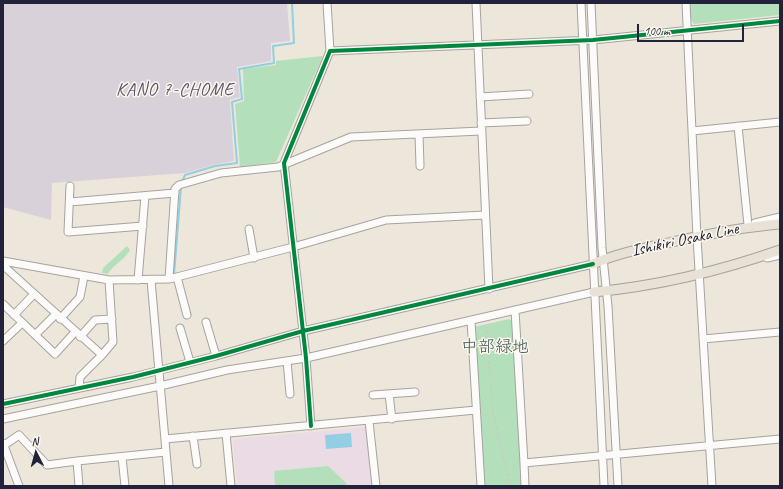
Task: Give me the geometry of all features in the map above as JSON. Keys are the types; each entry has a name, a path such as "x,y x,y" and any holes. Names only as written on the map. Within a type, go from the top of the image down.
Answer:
{"main road":[{"name":"Ishikiri Osaka Line","path":"593,264 618,254 745,226 780,224"},
{"name":"Ishikiri Osaka Line","path":"594,292 606,291 738,265 780,250"}],"street":[{"path":"311,426 306,358 284,163 330,51 327,3"},
{"path":"476,3 489,289"},
{"path":"581,3 604,486"},
{"path":"591,3 603,260 618,486"},
{"path":"686,3 696,237 711,446 712,486"},
{"path":"330,51 593,40 687,29 780,21"},
{"path":"480,97 529,94"},
{"path":"481,123 527,121"},
{"path":"692,131 780,122"},
{"path":"738,126 745,226 780,217"},
{"path":"169,279 175,189 179,185 221,173 278,167 284,163 351,137 481,131"},
{"path":"419,134 420,166"},
{"path":"70,186 68,232 143,226"},
{"path":"70,202 175,193"},
{"path":"138,280 145,196"},
{"path":"3,262 109,280 169,279 254,258 386,220 485,216"},
{"path":"249,229 254,258"},
{"path":"738,265 780,255"},
{"path":"3,262 7,269 58,317 102,355"},
{"path":"3,404 159,370 216,356 303,331 593,264"},
{"path":"35,335 80,297 84,276"},
{"path":"177,277 187,315"},
{"path":"79,388 80,377 113,342 109,280"},
{"path":"151,280 169,486"},
{"path":"3,419 160,386 198,376 306,358 594,292"},
{"path":"14,315 34,294"},
{"path":"3,304 55,354 95,320 112,319"},
{"path":"515,310 525,486"},
{"path":"471,320 480,486"},
{"path":"206,322 216,356"},
{"path":"3,341 22,323"},
{"path":"180,328 190,362"},
{"path":"703,339 780,332"},
{"path":"287,360 290,394"},
{"path":"373,395 414,392"},
{"path":"389,394 392,419"},
{"path":"165,439 476,410"},
{"path":"369,421 376,486"},
{"path":"226,433 230,486"},
{"path":"19,486 3,445 19,435 47,465 166,452"},
{"path":"193,436 197,464"},
{"path":"524,463 780,439"},
{"path":"122,457 125,486"},
{"path":"77,461 79,486"}],"path":[{"path":"486,317 493,413 506,461 510,486"}],"shaded area":[{"path":"3,3 287,3 290,41 271,43 271,61 237,67 240,97 230,100 234,161 185,173 52,183 51,220 3,207"},
{"path":"367,427 373,486 237,486 233,443 236,439"}],"green space":[{"path":"690,3 780,3 780,15 694,24 691,20"},
{"path":"322,56 276,162 240,167 235,104 244,101 243,69 276,65 276,61"},
{"path":"127,246 130,250 124,257 108,274 102,273 103,268"},
{"name":"中部緑地","path":"509,319 513,321 522,486 484,486 474,327"},
{"path":"328,466 346,483 347,486 275,486 274,471"}],"water":[{"path":"351,433 352,447 326,449 325,435"}],"waterway":[{"path":"182,182 185,175 215,166 237,163 232,102 242,99 239,69 274,63 273,46 294,43 292,3"},
{"path":"174,275 181,187"}],"cycle path":[{"path":"311,426 306,358 284,163 330,51 593,40 780,21"},
{"path":"3,404 133,377 216,356 303,331 593,264"}],"district":[{"name":"KANO 7-CHOME","path":"175,90"}]}
